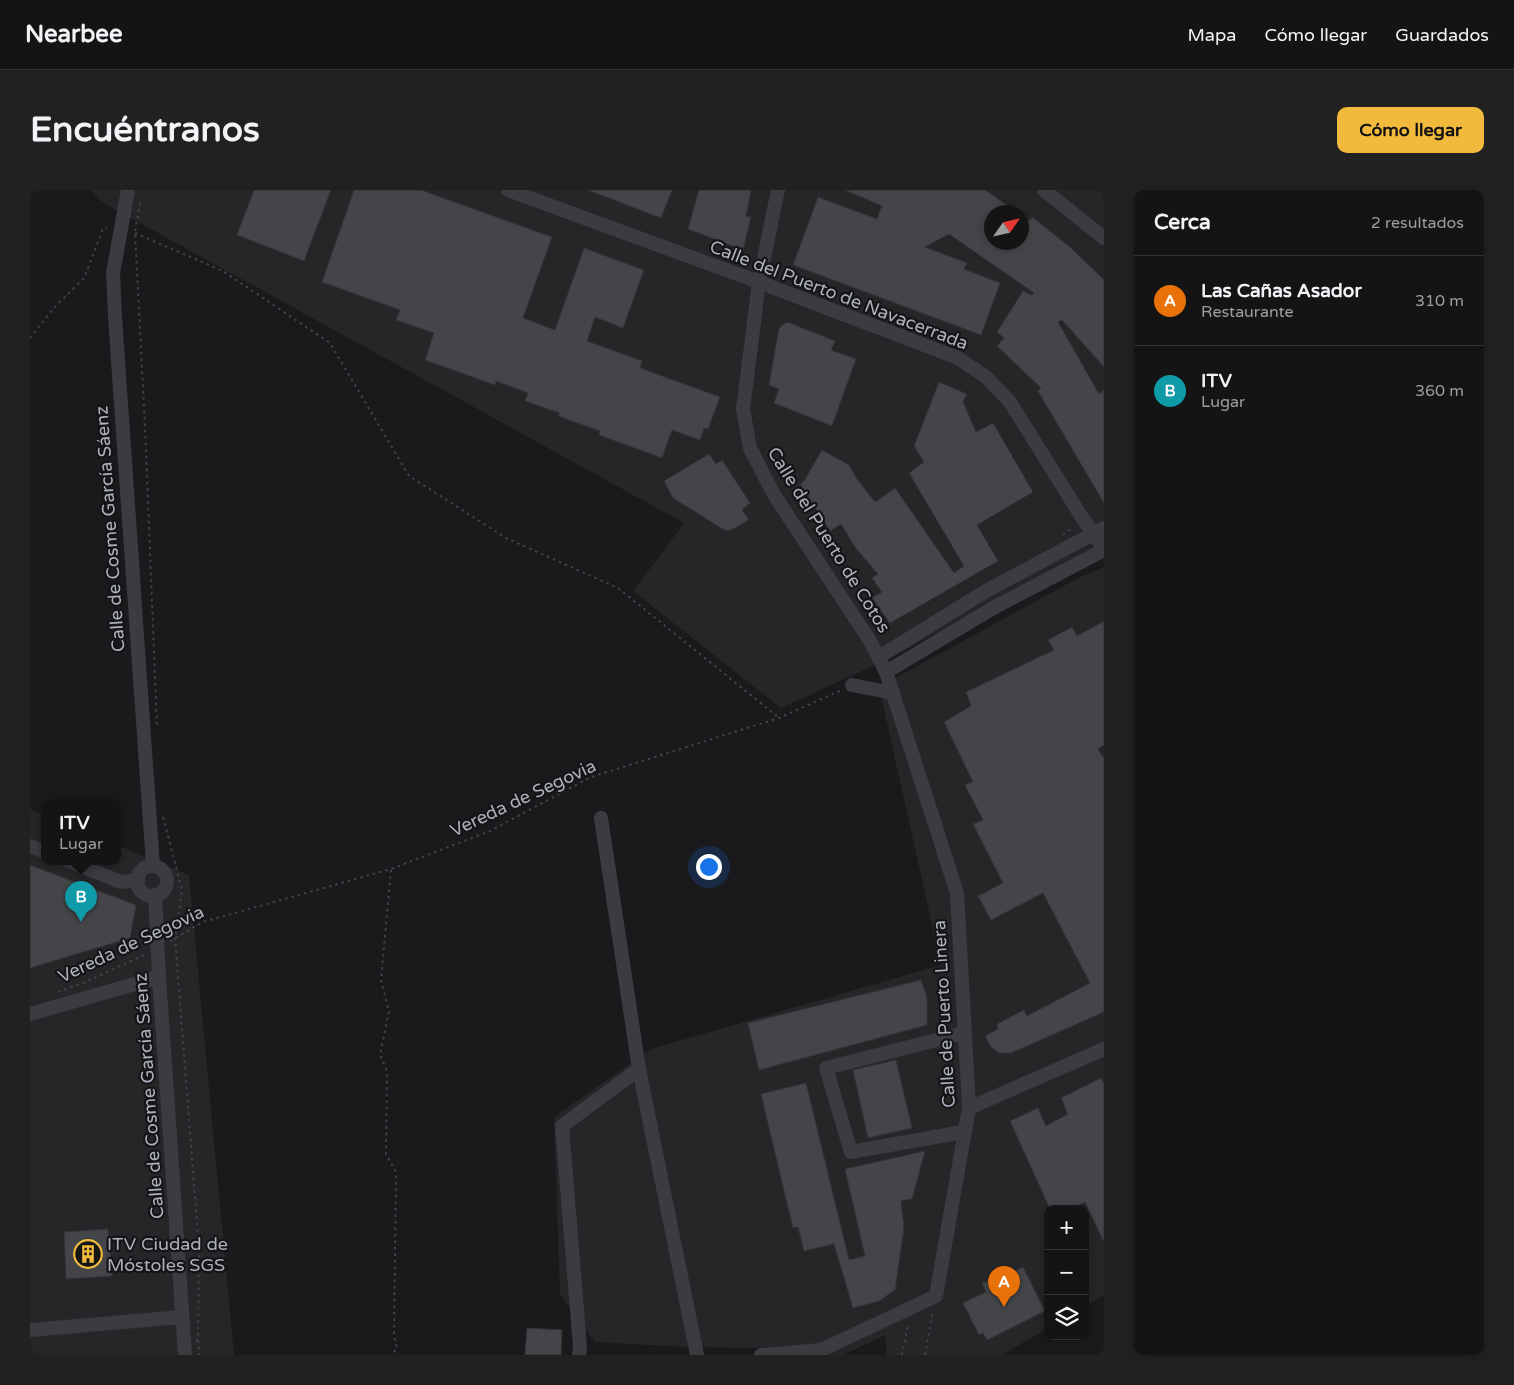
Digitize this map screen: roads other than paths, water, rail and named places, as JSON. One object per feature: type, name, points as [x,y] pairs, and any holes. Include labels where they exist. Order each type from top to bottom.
[{"type":"street","name":"Calle de Cosme García Sáenz","points":[[128,190],[113,273],[114,317],[153,866]]},
{"type":"street","name":"Calle del Puerto de Navacerrada","points":[[508,190],[759,282],[958,358],[986,377],[1010,402],[1098,531],[1104,550]]},
{"type":"street","name":"Calle del Puerto de Cotos","points":[[778,190],[759,282],[743,409],[750,448],[774,493],[879,657],[886,672]]},
{"type":"street","points":[[1044,190],[1104,238]]},
{"type":"street","points":[[879,657],[986,592],[1098,531]]},
{"type":"street","points":[[886,672],[995,607],[1104,550]]},
{"type":"street","name":"Calle de Puerto Linera","points":[[761,1355],[821,1350],[936,1296],[969,1108],[957,893],[886,672]]},
{"type":"street","points":[[852,685],[893,693]]},
{"type":"street","points":[[601,818],[639,1069],[697,1355]]},
{"type":"street","points":[[78,865],[121,882],[138,880]]},
{"type":"street","points":[[153,866],[164,871],[167,878],[165,887],[160,893],[151,895],[140,889],[138,880],[142,870],[153,866]]},
{"type":"street","name":"Calle de Cosme García Sáenz","points":[[155,895],[184,1350]]},
{"type":"street","points":[[30,1014],[159,977]]},
{"type":"street","points":[[964,1033],[826,1068],[851,1152],[964,1132]]},
{"type":"street","points":[[969,1108],[1104,1049]]},
{"type":"street","points":[[579,1355],[580,1346],[562,1126],[639,1069]]},
{"type":"street","points":[[30,1330],[182,1317]]},
{"type":"place","name":"ITV","points":[[81,922]]},
{"type":"place","name":"ITV Ciudad de Móstoles SGS","points":[[88,1254]]},
{"type":"place","name":"Las Cañas Asador","points":[[1004,1307]]}]
